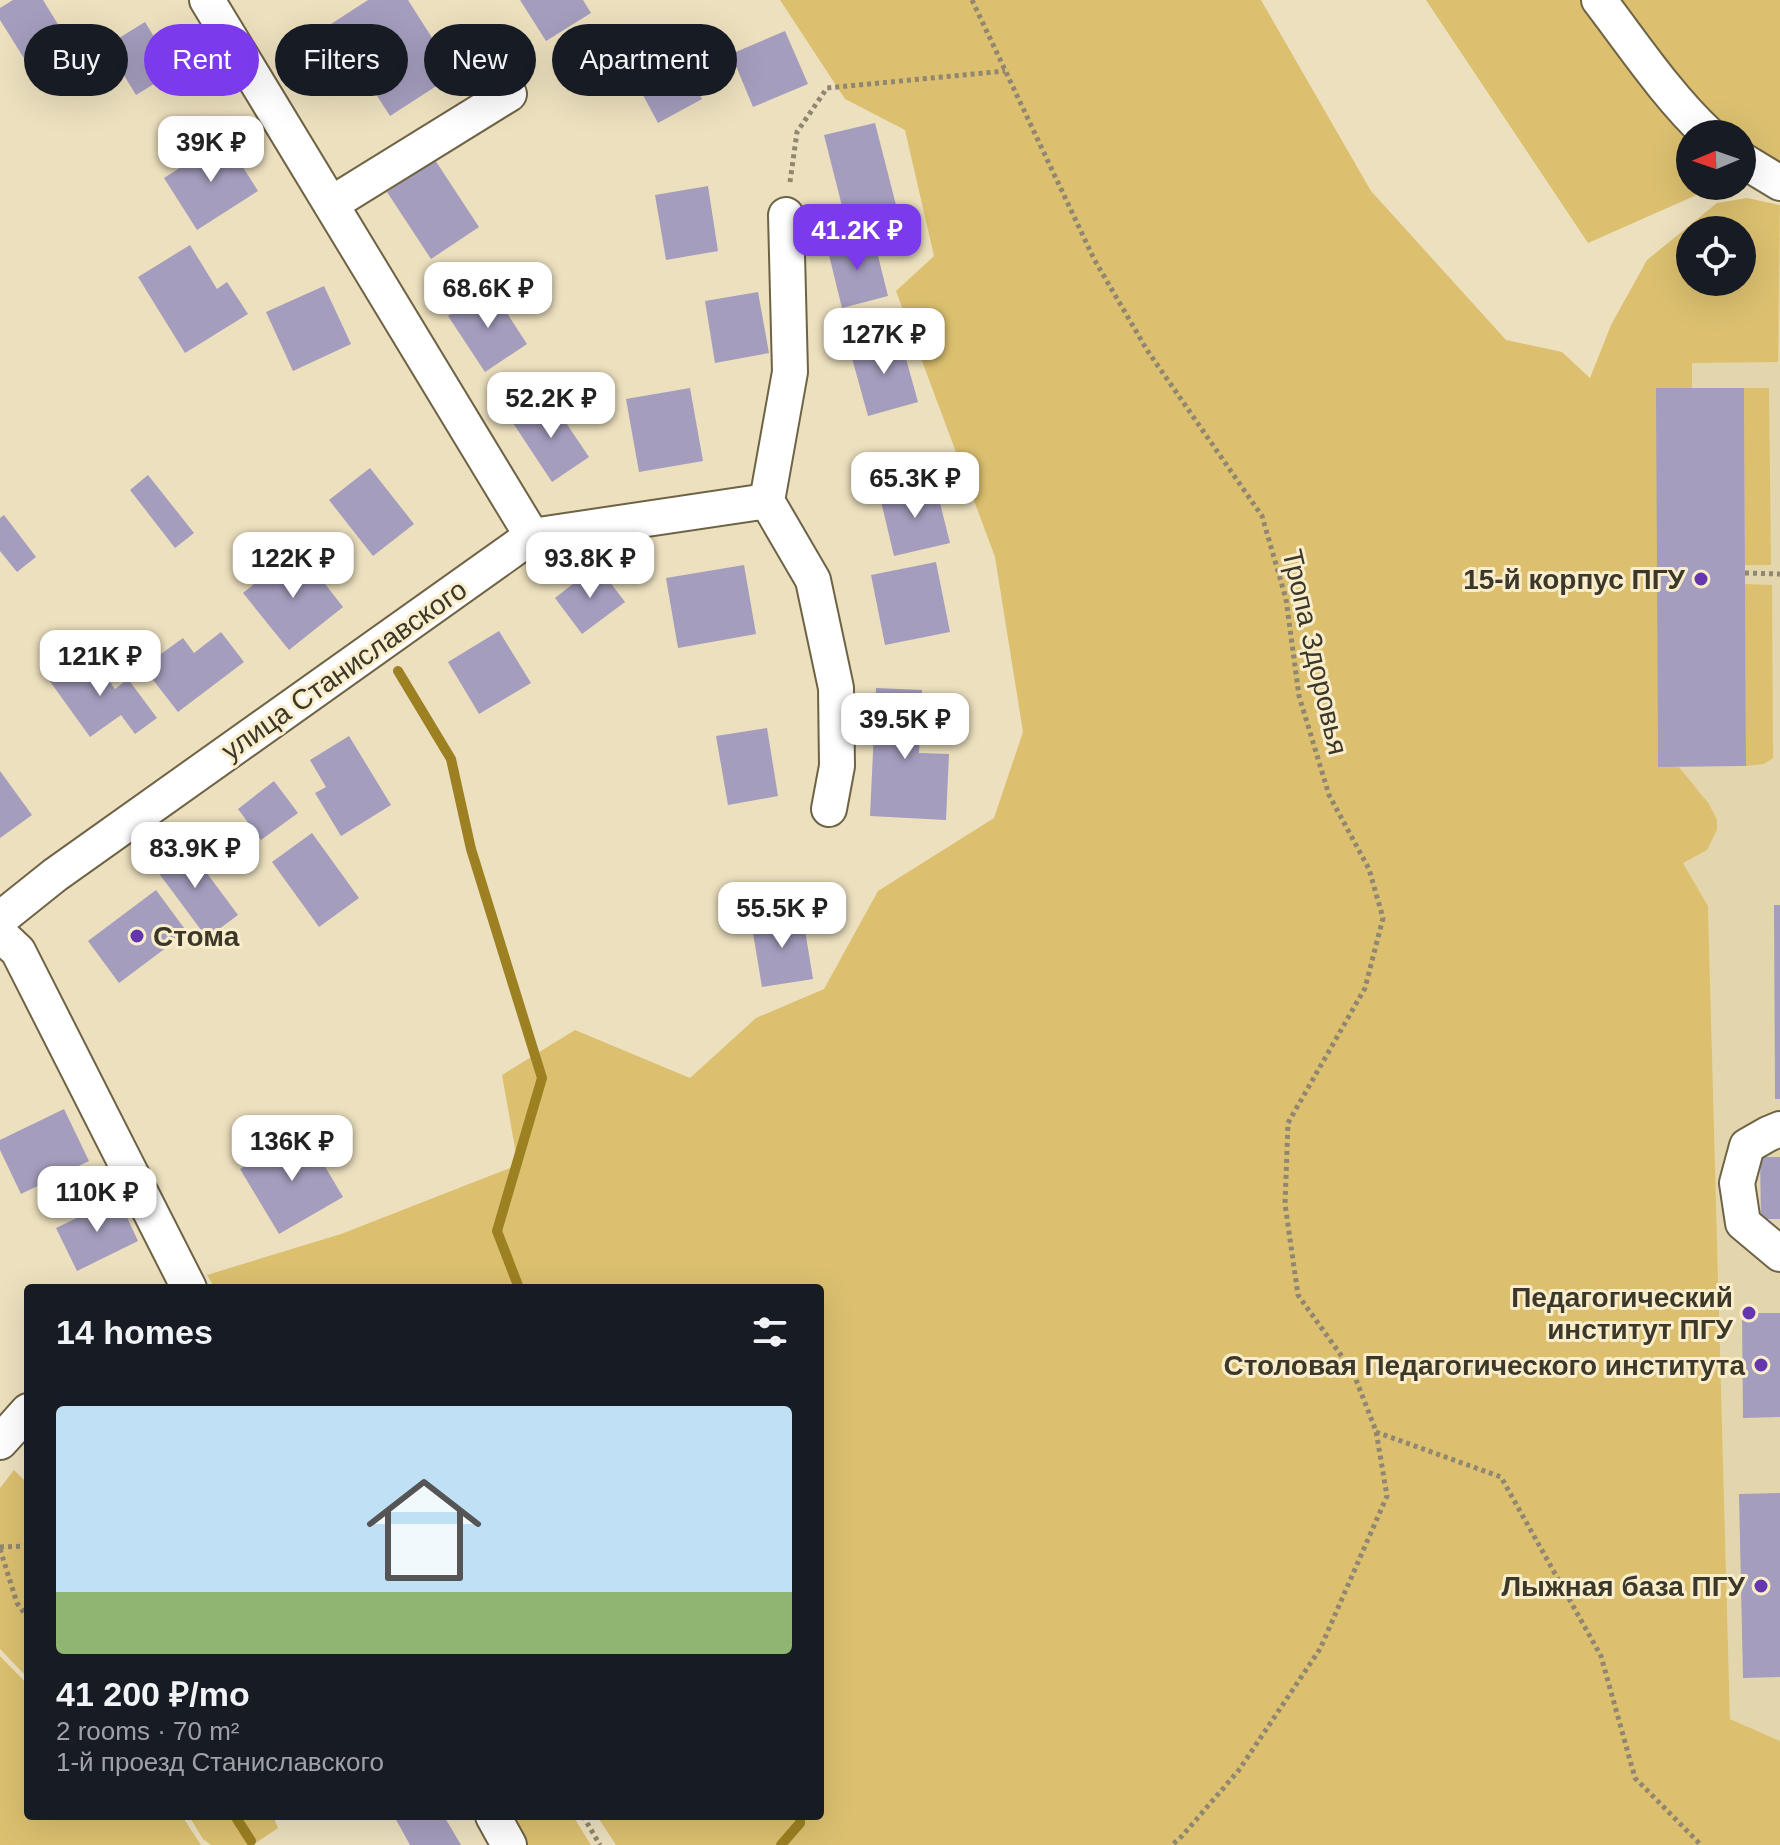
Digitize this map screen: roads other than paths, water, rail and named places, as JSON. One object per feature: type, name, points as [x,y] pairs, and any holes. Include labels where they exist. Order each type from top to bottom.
[{"type":"street","points":[[207,0],[532,536],[767,501]]},
{"type":"street","points":[[1599,0],[1695,120]]},
{"type":"street","points":[[331,204],[506,96]]},
{"type":"street","points":[[1756,168],[1780,183]]},
{"type":"street","points":[[786,215],[790,372],[767,501],[813,580],[836,688],[837,766],[829,809]]},
{"type":"street","name":"улица Станиславского","points":[[0,919],[55,875],[532,536]]},
{"type":"street","points":[[0,934],[18,951],[187,1284]]},
{"type":"street","points":[[1780,1129],[1747,1146],[1737,1183],[1743,1223],[1780,1254]]},
{"type":"street","points":[[0,1442],[24,1415]]},
{"type":"street","points":[[495,1820],[509,1845]]},
{"type":"waterway","points":[[398,671],[451,759],[471,849],[542,1078],[497,1231],[517,1284]]},
{"type":"waterway","points":[[238,1820],[251,1841]]},
{"type":"waterway","points":[[781,1845],[800,1820]]},
{"type":"place","name":"15-й корпус ПГУ","points":[[1701,579]]},
{"type":"place","name":"Стома","points":[[137,936]]},
{"type":"place","name":"Педагогический институт ПГУ","points":[[1749,1313]]},
{"type":"place","name":"Столовая Педагогического института","points":[[1761,1365]]},
{"type":"place","name":"Лыжная база ПГУ","points":[[1761,1586]]}]
